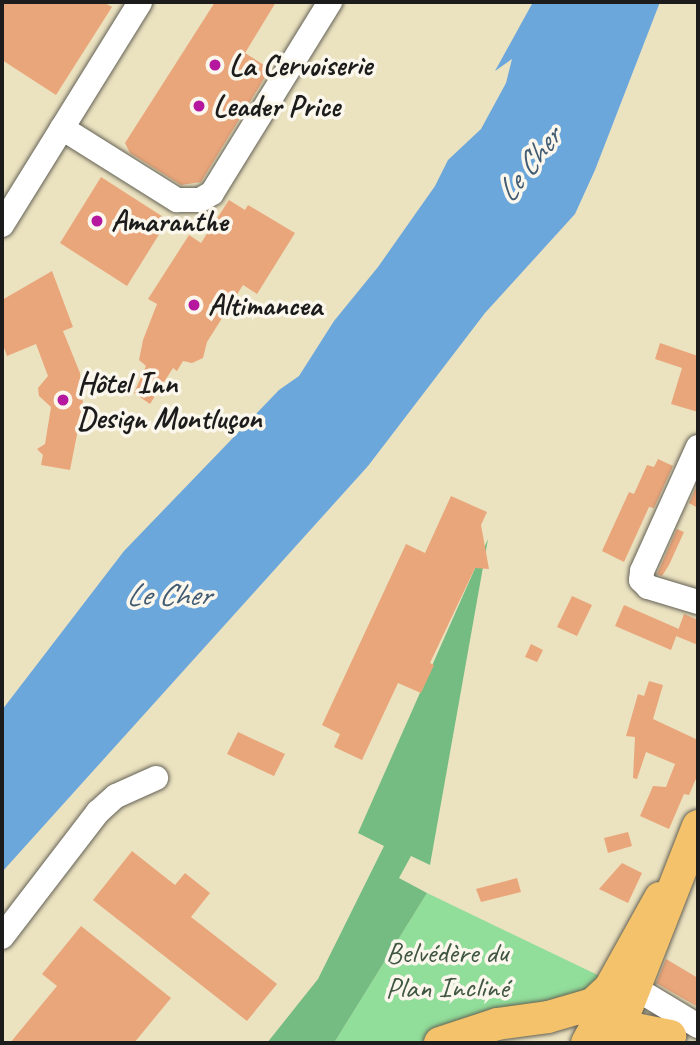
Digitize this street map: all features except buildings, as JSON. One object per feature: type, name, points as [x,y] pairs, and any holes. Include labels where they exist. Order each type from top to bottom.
[{"type":"main road","points":[[601,1038],[633,987],[698,826]]},
{"type":"main road","points":[[440,1043],[497,1024],[548,1017],[593,1004],[610,988],[680,866]]},
{"type":"main road","points":[[660,898],[633,987],[652,1022],[684,1035]]},
{"type":"main road","points":[[601,1038],[660,898]]},
{"type":"main road","points":[[548,1017],[601,1038],[684,1035]]},
{"type":"street","points":[[2,225],[140,2]]},
{"type":"street","points":[[62,128],[177,200],[200,200],[212,193],[330,2]]},
{"type":"street","points":[[698,447],[642,571],[641,580],[648,587],[698,602]]},
{"type":"street","points":[[2,937],[97,812],[116,796],[156,778]]},
{"type":"green space","points":[[488,539],[430,865],[411,856],[399,878],[427,893],[334,1043],[267,1043],[318,979],[384,846],[358,833]]},
{"type":"green space","name":"Belvédère du Plan Incliné","points":[[427,893],[606,979],[559,1006],[457,1027],[417,1043],[334,1043]]},
{"type":"water","name":"Le Cher","points":[[533,2],[660,2],[595,170],[575,214],[485,313],[368,466],[2,872],[2,710],[124,551],[279,390],[299,376],[334,321],[378,267],[435,186],[448,160],[481,129],[506,83],[512,59],[495,71]]},
{"type":"place","name":"La Cervoiserie","points":[[215,65]]},
{"type":"place","name":"Leader Price","points":[[199,106]]},
{"type":"place","name":"Amaranthe","points":[[97,221]]},
{"type":"place","name":"Altimancea","points":[[194,305]]},
{"type":"place","name":"Hôtel Inn Design Montluçon","points":[[63,400]]}]
